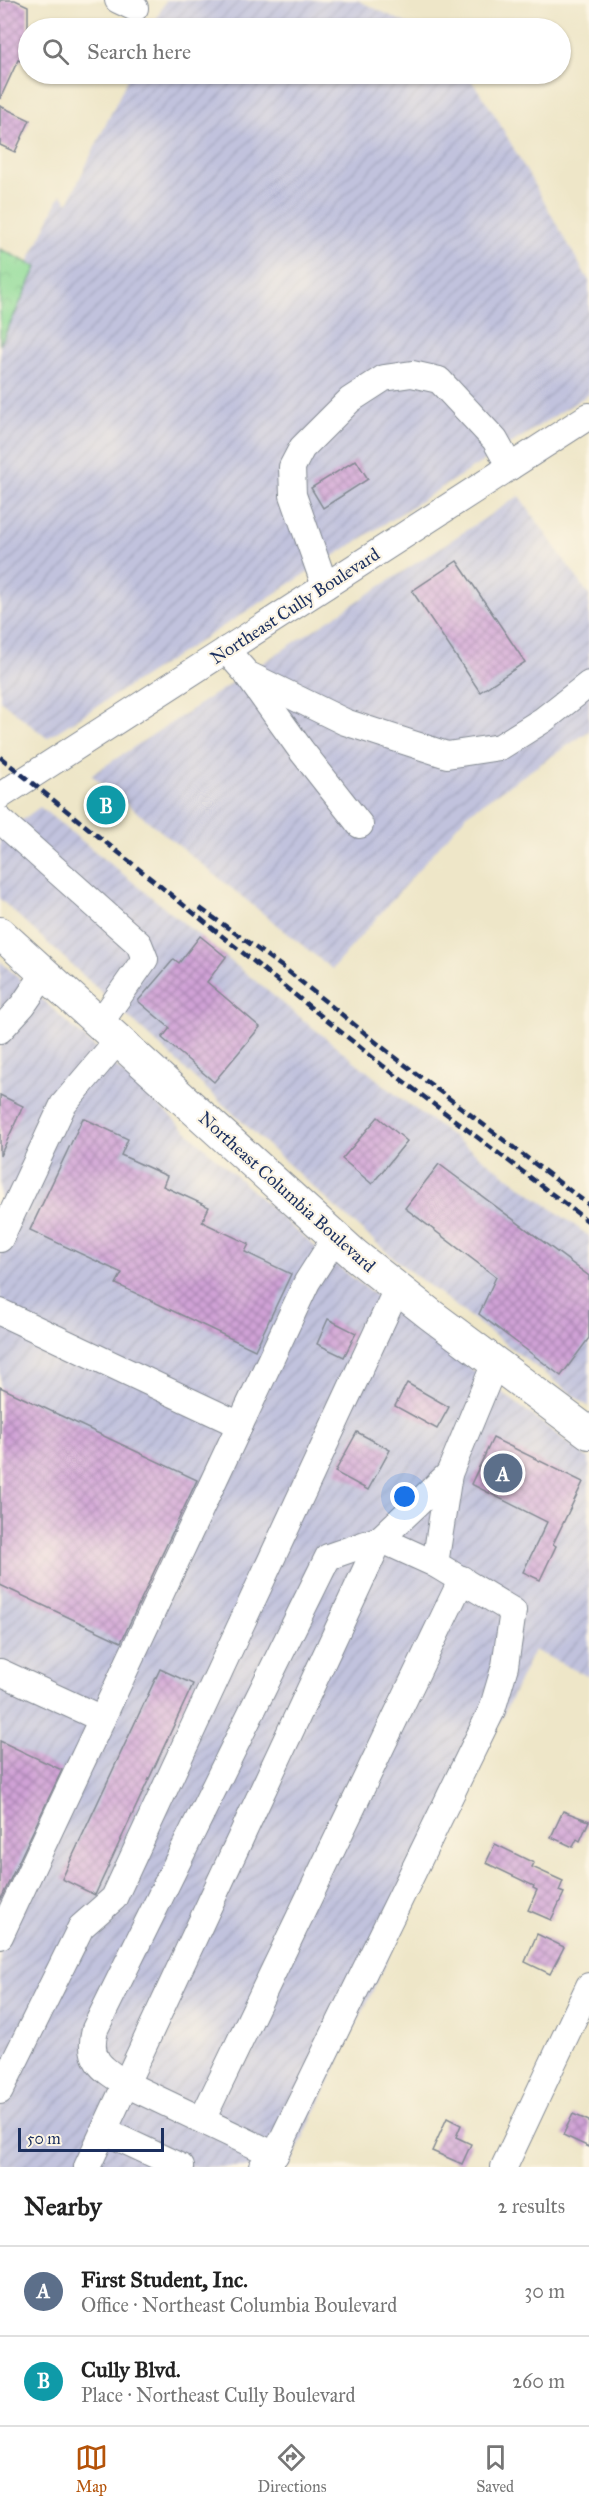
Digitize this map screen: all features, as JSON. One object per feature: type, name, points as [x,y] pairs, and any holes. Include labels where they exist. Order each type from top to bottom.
[{"type":"main road","name":"Northeast Columbia Boulevard","points":[[0,933],[335,1238],[397,1289],[495,1363],[585,1422]]},
{"type":"street","points":[[325,586],[293,495],[292,467],[302,448],[350,400],[384,378],[412,374],[439,380],[495,440],[510,467]]},
{"type":"street","name":"Northeast Cully Boulevard","points":[[0,796],[589,416]]},
{"type":"street","points":[[226,650],[247,674],[301,750],[360,825]]},
{"type":"street","points":[[247,674],[345,722],[447,754],[500,747],[543,720],[589,684]]},
{"type":"street","points":[[0,820],[139,945],[145,959],[109,1031],[63,1105],[0,1239]]},
{"type":"street","points":[[0,1030],[45,973]]},
{"type":"street","points":[[0,1936],[307,1282],[335,1238]]},
{"type":"street","points":[[0,2091],[81,1927],[114,1898],[397,1289]]},
{"type":"street","points":[[0,1312],[240,1425]]},
{"type":"street","points":[[435,1564],[449,1474],[495,1363]]},
{"type":"street","points":[[87,2167],[380,1539],[449,1474]]},
{"type":"street","points":[[380,1539],[435,1564],[513,1611],[505,1666],[492,1710],[268,2161],[202,2120],[126,2084],[105,2071],[96,2060],[91,2045],[95,2029],[328,1557],[380,1539]]},
{"type":"street","points":[[202,2120],[462,1579]]},
{"type":"street","points":[[0,1672],[102,1719]]},
{"type":"street","points":[[504,2167],[589,1986]]},
{"type":"street","points":[[104,2132],[181,2167]]},
{"type":"shaded area","points":[[166,0],[357,0],[395,18],[157,18]]},
{"type":"shaded area","points":[[125,84],[474,84],[493,112],[589,281],[589,394],[47,738],[0,700],[0,345],[37,267],[28,263],[61,194],[68,203]]},
{"type":"shaded area","points":[[519,496],[589,595],[589,731],[468,813],[332,969],[91,775]]},
{"type":"shaded area","points":[[40,807],[400,1098],[589,1236],[589,1407],[403,1266],[335,1207],[0,899],[0,836]]},
{"type":"shaded area","points":[[0,961],[293,1228],[348,1274],[589,1459],[589,1677],[534,1650],[289,2167],[0,2167]]},
{"type":"green space","points":[[0,249],[37,267],[0,345]]},
{"type":"building","points":[[0,0],[15,0],[28,6],[28,18],[18,18],[18,60],[0,99]]},
{"type":"building","points":[[0,106],[30,120],[15,152],[0,145]]},
{"type":"building","points":[[356,460],[368,479],[323,508],[311,488]]},
{"type":"building","points":[[457,561],[525,662],[480,692],[412,591]]},
{"type":"building","points":[[200,936],[226,957],[207,982],[260,1027],[214,1082],[162,1038],[170,1028],[138,1001],[174,959],[179,963]]},
{"type":"building","points":[[0,1095],[23,1106],[0,1156]]},
{"type":"building","points":[[378,1117],[407,1141],[372,1184],[342,1159]]},
{"type":"building","points":[[83,1118],[128,1139],[121,1155],[167,1176],[163,1186],[209,1207],[202,1222],[249,1244],[245,1252],[291,1274],[255,1350],[116,1284],[122,1273],[30,1230]]},
{"type":"building","points":[[439,1164],[589,1276],[589,1338],[561,1376],[479,1314],[496,1277],[405,1208]]},
{"type":"building","points":[[328,1319],[356,1333],[344,1357],[317,1344]]},
{"type":"building","points":[[407,1383],[449,1407],[437,1429],[395,1406]]},
{"type":"building","points":[[0,1387],[197,1480],[121,1642],[0,1585]]},
{"type":"building","points":[[357,1432],[390,1450],[368,1490],[335,1472]]},
{"type":"building","points":[[493,1438],[583,1482],[553,1544],[556,1546],[540,1580],[523,1572],[547,1522],[471,1484]]},
{"type":"building","points":[[160,1669],[193,1684],[95,1895],[62,1879]]},
{"type":"building","points":[[0,1741],[62,1770],[0,1901]]},
{"type":"building","points":[[563,1811],[589,1821],[580,1841],[577,1839],[573,1847],[551,1837]]},
{"type":"building","points":[[495,1844],[534,1863],[532,1867],[563,1881],[559,1891],[564,1893],[551,1920],[528,1910],[537,1890],[533,1888],[534,1886],[486,1863]]},
{"type":"building","points":[[537,1934],[564,1947],[550,1974],[525,1962]]},
{"type":"building","points":[[573,2114],[589,2121],[589,2147],[563,2135]]},
{"type":"building","points":[[447,2118],[461,2125],[456,2137],[471,2144],[462,2164],[432,2151]]},
{"type":"railway","points":[[0,757],[382,1065],[589,1222]]},
{"type":"railway","points":[[200,908],[284,968],[392,1055],[589,1205]]},
{"type":"place","name":"Cully Blvd.","points":[[106,805]]},
{"type":"place","name":"First Student, Inc.","points":[[503,1473]]}]
